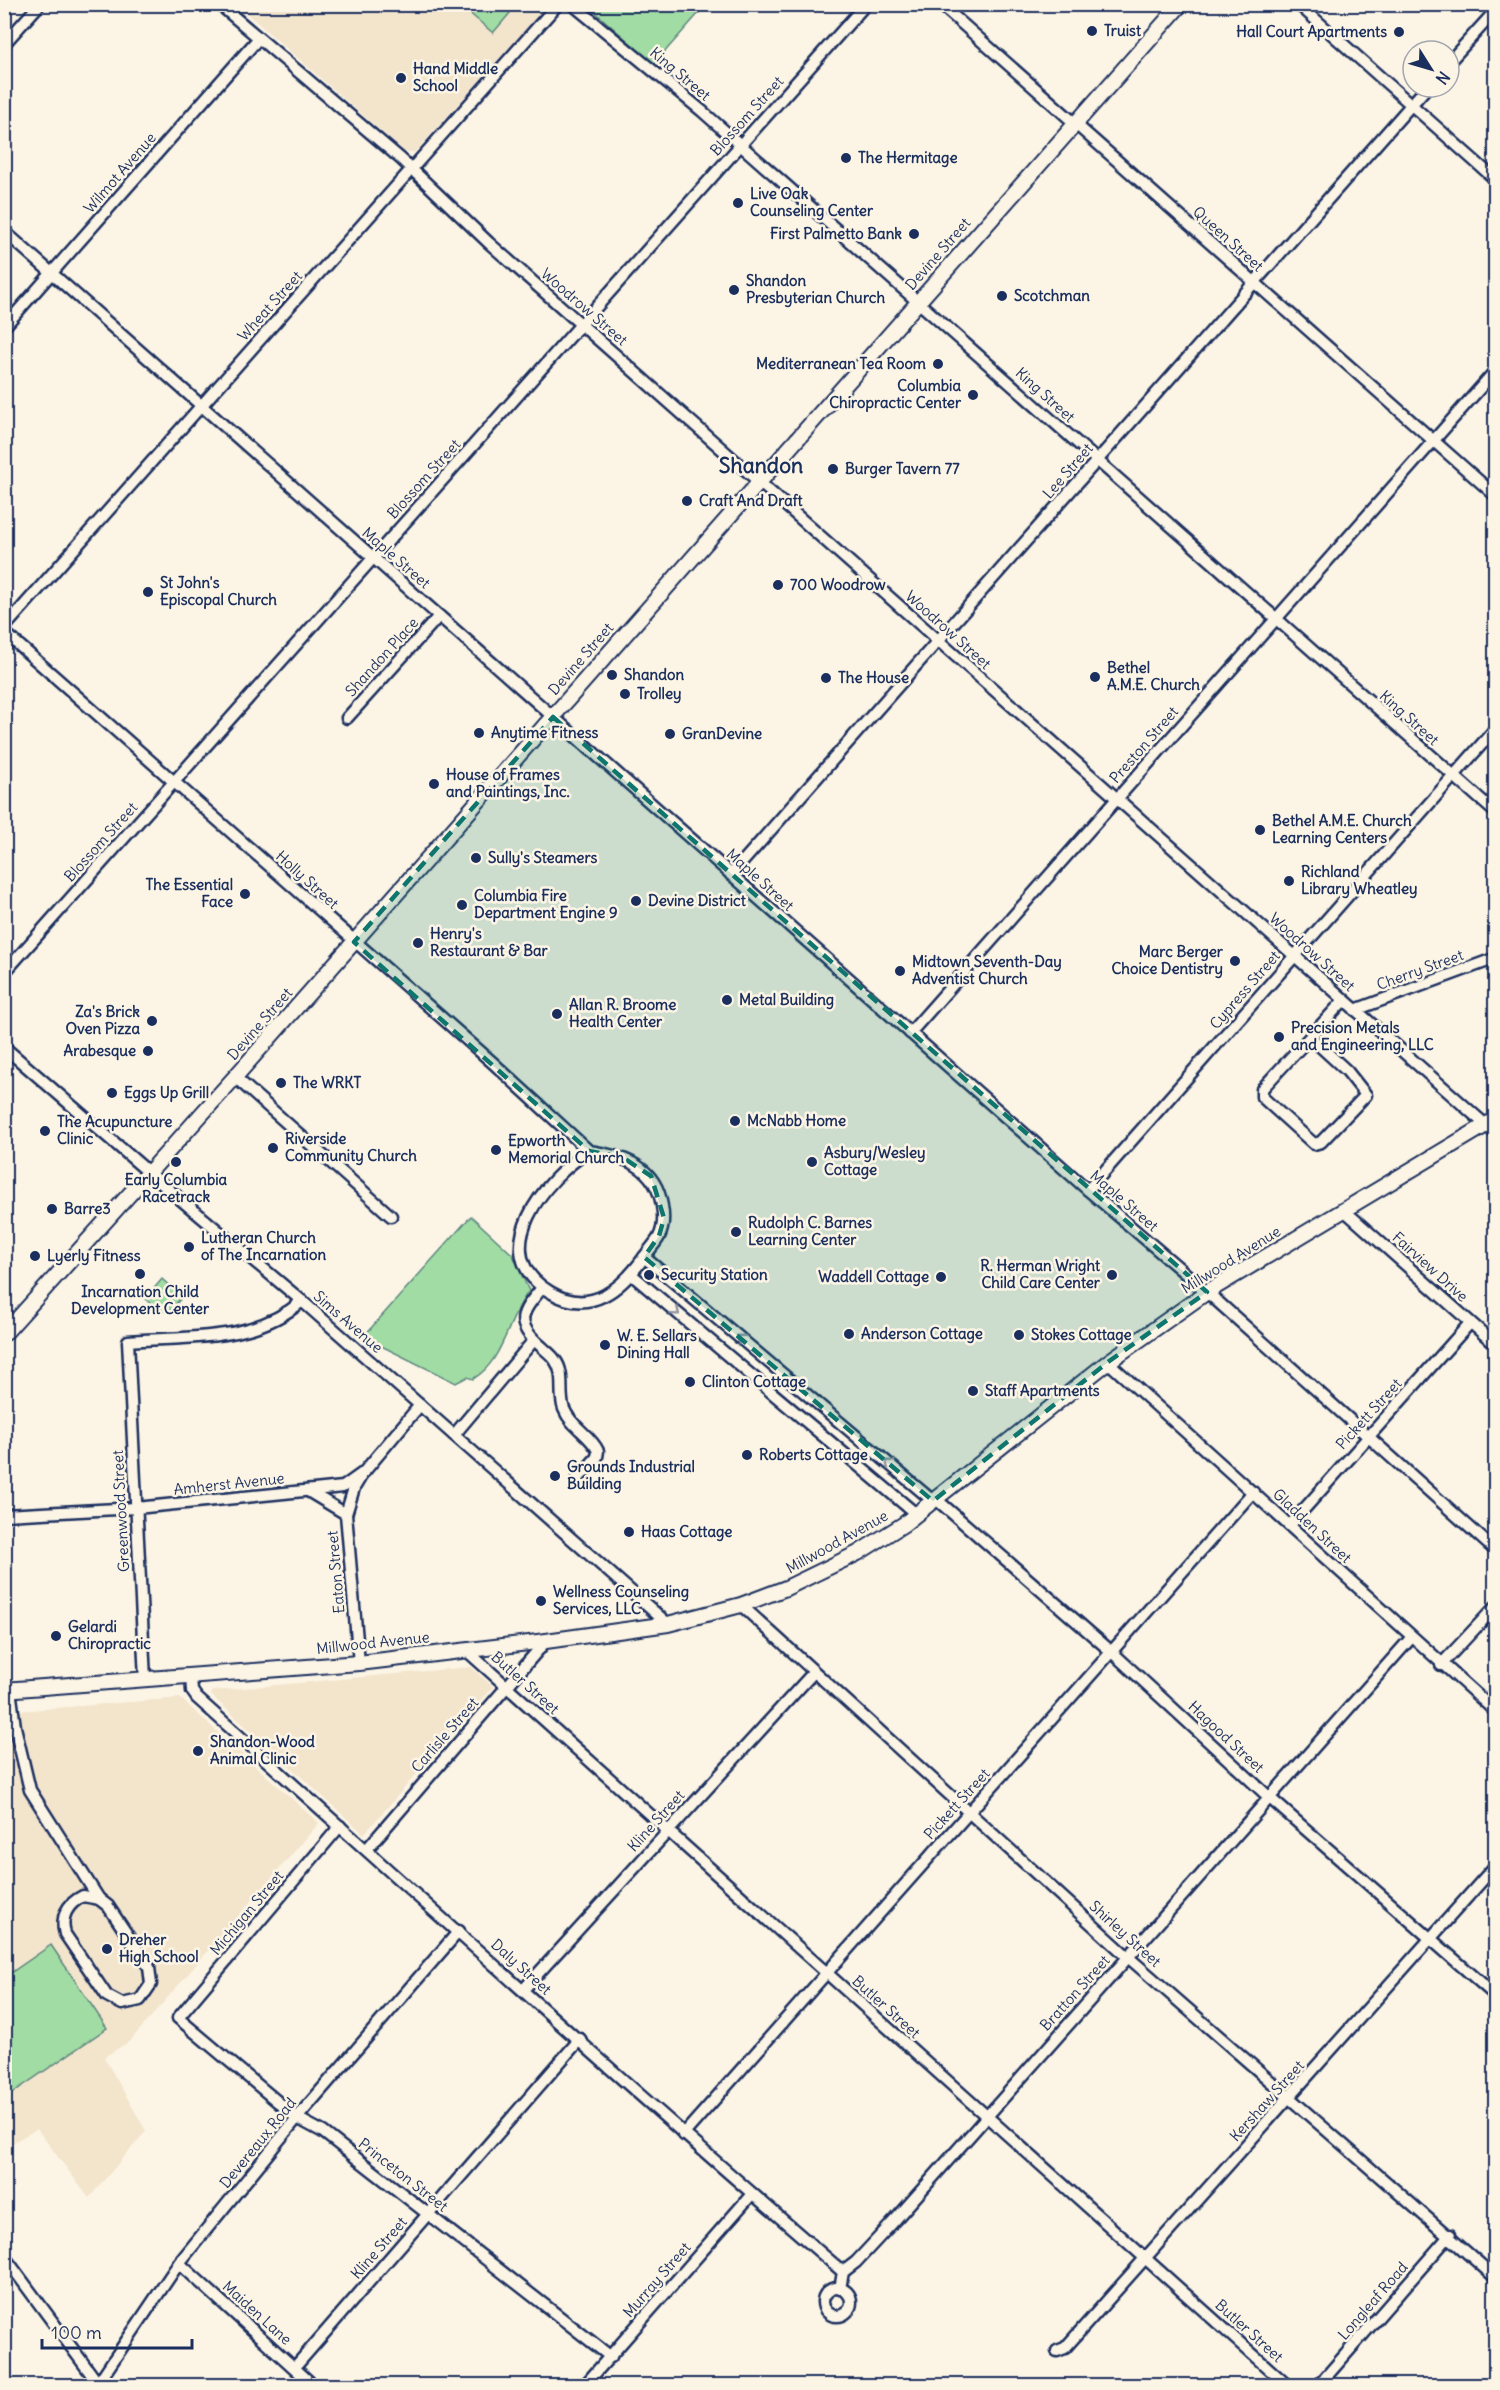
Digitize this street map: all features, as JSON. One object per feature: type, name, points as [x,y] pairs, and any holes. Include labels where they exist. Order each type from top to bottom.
[{"type":"main road","name":"Devine Street","points":[[4,1334],[235,1077],[1181,4]]},
{"type":"main road","name":"Millwood Avenue","points":[[7,1690],[358,1663],[668,1624],[741,1605],[812,1577],[884,1538],[1108,1362],[1207,1292],[1492,1126]]},
{"type":"street","points":[[4,45],[40,4]]},
{"type":"street","name":"Woodrow Street","points":[[219,4],[411,169],[581,325],[1355,1010],[1492,1126]]},
{"type":"street","name":"Wheat Street","points":[[4,628],[558,4]]},
{"type":"street","name":"King Street","points":[[572,4],[741,146],[1496,813]]},
{"type":"street","name":"Blossom Street","points":[[4,973],[866,4]]},
{"type":"street","name":"Queen Street","points":[[940,4],[1496,496]]},
{"type":"street","points":[[1298,4],[1496,180]]},
{"type":"street","points":[[1461,49],[1496,10]]},
{"type":"street","name":"Wilmot Avenue","points":[[4,327],[258,39]]},
{"type":"street","name":"Lee Street","points":[[731,875],[1416,99]]},
{"type":"street","name":"Maple Street","points":[[4,231],[1088,1190],[1207,1292],[1367,1438],[1496,1551]]},
{"type":"street","name":"Preston Street","points":[[910,1033],[1496,370]]},
{"type":"street","name":"Shandon Place","points":[[347,718],[439,616]]},
{"type":"street","name":"Holly Street","points":[[4,632],[492,1062],[589,1151]]},
{"type":"street","name":"Cypress Street","points":[[1088,1190],[1496,728]]},
{"type":"street","name":"Cherry Street","points":[[1355,1010],[1496,958]]},
{"type":"street","points":[[1310,1037],[1347,1071],[1366,1095],[1322,1142],[1314,1144],[1262,1097],[1262,1089],[1344,1000]]},
{"type":"street","name":"Sims Avenue","points":[[4,1047],[302,1301],[668,1624]]},
{"type":"street","points":[[235,1077],[391,1216]]},
{"type":"street","points":[[589,1151],[622,1157],[641,1167],[651,1176],[660,1194],[664,1218],[659,1236],[644,1257],[616,1290],[588,1300],[574,1301],[558,1297],[542,1287],[529,1272],[521,1248],[526,1215],[570,1163],[589,1151]]},
{"type":"street","name":"Fairview Drive","points":[[1345,1211],[1496,1345]]},
{"type":"street","name":"Hagood Street","points":[[644,1257],[935,1500],[1113,1653],[1271,1798],[1496,1996]]},
{"type":"street","points":[[631,1274],[916,1514]]},
{"type":"street","points":[[542,1287],[524,1312],[523,1327],[555,1359],[561,1372],[563,1406],[573,1426],[598,1451],[597,1457],[576,1481]]},
{"type":"street","name":"Greenwood Street","points":[[145,1679],[128,1341],[219,1336],[282,1317],[302,1301]]},
{"type":"street","name":"Pickett Street","points":[[1290,1525],[1470,1323]]},
{"type":"street","points":[[454,1435],[534,1340]]},
{"type":"street","name":"Gladden Street","points":[[1108,1362],[1290,1525],[1411,1638],[1496,1712]]},
{"type":"street","name":"Amherst Avenue","points":[[4,1515],[136,1508],[343,1487],[364,1472],[420,1406]]},
{"type":"street","points":[[308,1491],[346,1514],[354,1488],[364,1472]]},
{"type":"street","name":"Pickett Street","points":[[683,2136],[1113,1653],[1253,1492]]},
{"type":"street","name":"Eaton Street","points":[[346,1514],[358,1663]]},
{"type":"street","name":"Shirley Street","points":[[741,1605],[968,1814],[1128,1957],[1450,2235],[1496,2278]]},
{"type":"street","points":[[1441,1665],[1496,1606]]},
{"type":"street","name":"Bratton Street","points":[[843,2272],[856,2262],[896,2219],[1411,1638]]},
{"type":"street","name":"Carlisle Street","points":[[367,1849],[546,1641]]},
{"type":"street","name":"Butler Street","points":[[466,1650],[1288,2385]]},
{"type":"street","name":"Kline Street","points":[[523,1990],[813,1672]]},
{"type":"street","name":"Daly Street","points":[[191,1677],[192,1691],[197,1698],[580,2039],[683,2136],[843,2272]]},
{"type":"street","points":[[7,1690],[30,1790],[99,1899],[108,1906],[149,1967],[151,1984],[147,1993],[131,2004],[122,2004],[107,1996],[65,1934],[63,1917],[74,1900],[83,1896],[99,1899]]},
{"type":"street","name":"Michigan Street","points":[[178,2018],[340,1826]]},
{"type":"street","name":"Kershaw Street","points":[[1057,2351],[1065,2348],[1147,2259],[1496,1865]]},
{"type":"street","name":"Devereaux Road","points":[[98,2385],[179,2264],[297,2118],[459,1931]]},
{"type":"street","name":"Princeton Street","points":[[178,2018],[297,2118],[323,2132],[611,2356]]},
{"type":"street","name":"Kline Street","points":[[294,2367],[580,2039]]},
{"type":"street","name":"Murray Street","points":[[584,2385],[752,2194]]},
{"type":"street","name":"Longleaf Road","points":[[1318,2385],[1450,2235]]},
{"type":"street","points":[[4,2256],[98,2385]]},
{"type":"street","name":"Maiden Lane","points":[[179,2264],[314,2385]]},
{"type":"street","points":[[840,2289],[843,2272]]},
{"type":"highlighted area","points":[[553,717],[1207,1292],[1108,1362],[933,1501],[644,1257],[659,1236],[664,1218],[651,1176],[622,1157],[589,1151],[354,942]]},
{"type":"shaded area","name":"Hand Middle School","points":[[237,5],[548,5],[415,152],[405,152]]},
{"type":"shaded area","points":[[471,1667],[493,1687],[364,1834],[211,1695],[213,1691]]},
{"type":"shaded area","name":"Dreher High School","points":[[180,1698],[319,1823],[130,2041],[104,2057],[146,2131],[89,2198],[37,2129],[5,2147],[5,1712]]},
{"type":"green space","points":[[460,5],[501,5],[510,13],[493,33]]},
{"type":"green space","points":[[587,5],[706,5],[654,64]]},
{"type":"green space","points":[[471,1216],[513,1255],[529,1291],[492,1362],[473,1379],[467,1377],[456,1383],[363,1337]]},
{"type":"green space","points":[[162,1279],[182,1297],[170,1311],[159,1311],[145,1299]]},
{"type":"green space","points":[[51,1945],[107,2028],[5,2098],[5,1977]]},
{"type":"place","name":"Truist","points":[[1092,31]]},
{"type":"place","name":"Hall Court Apartments","points":[[1399,32]]},
{"type":"place","name":"Hand Middle School","points":[[401,78]]},
{"type":"place","name":"The Hermitage","points":[[846,158]]},
{"type":"place","name":"Live Oak Counseling Center","points":[[738,203]]},
{"type":"place","name":"First Palmetto Bank","points":[[914,234]]},
{"type":"place","name":"Shandon Presbyterian Church","points":[[734,290]]},
{"type":"place","name":"Scotchman","points":[[1002,296]]},
{"type":"place","name":"Mediterranean Tea Room","points":[[938,364]]},
{"type":"place","name":"Columbia Chiropractic Center","points":[[973,395]]},
{"type":"place","name":"Burger Tavern 77","points":[[833,469]]},
{"type":"place","name":"Craft And Draft","points":[[687,501]]},
{"type":"place","name":"700 Woodrow","points":[[778,585]]},
{"type":"place","name":"St John's Episcopal Church","points":[[148,592]]},
{"type":"place","name":"Shandon","points":[[612,675]]},
{"type":"place","name":"Bethel A.M.E. Church","points":[[1095,677]]},
{"type":"place","name":"The House","points":[[826,678]]},
{"type":"place","name":"Trolley","points":[[625,694]]},
{"type":"place","name":"Anytime Fitness","points":[[479,733]]},
{"type":"place","name":"GranDevine","points":[[670,734]]},
{"type":"place","name":"House of Frames and Paintings, Inc.","points":[[434,784]]},
{"type":"place","name":"Bethel A.M.E. Church Learning Centers","points":[[1260,830]]},
{"type":"place","name":"Sully's Steamers","points":[[476,858]]},
{"type":"place","name":"Richland Library Wheatley","points":[[1289,881]]},
{"type":"place","name":"The Essential Face","points":[[245,894]]},
{"type":"place","name":"Devine District","points":[[636,901]]},
{"type":"place","name":"Columbia Fire Department Engine 9","points":[[462,905]]},
{"type":"place","name":"Henry's Restaurant & Bar","points":[[418,943]]},
{"type":"place","name":"Marc Berger Choice Dentistry","points":[[1235,961]]},
{"type":"place","name":"Midtown Seventh-Day Adventist Church","points":[[900,971]]},
{"type":"place","name":"Metal Building","points":[[727,1000]]},
{"type":"place","name":"Allan R. Broome Health Center","points":[[557,1014]]},
{"type":"place","name":"Za's Brick Oven Pizza","points":[[152,1021]]},
{"type":"place","name":"Precision Metals and Engineering, LLC","points":[[1279,1037]]},
{"type":"place","name":"Arabesque","points":[[148,1051]]},
{"type":"place","name":"The WRKT","points":[[281,1083]]},
{"type":"place","name":"Eggs Up Grill","points":[[112,1093]]},
{"type":"place","name":"McNabb Home","points":[[735,1121]]},
{"type":"place","name":"The Acupuncture Clinic","points":[[45,1131]]},
{"type":"place","name":"Riverside Community Church","points":[[273,1148]]},
{"type":"place","name":"Epworth Memorial Church","points":[[496,1150]]},
{"type":"place","name":"Early Columbia Racetrack","points":[[176,1162]]},
{"type":"place","name":"Asbury/Wesley Cottage","points":[[812,1162]]},
{"type":"place","name":"Barre3","points":[[52,1209]]},
{"type":"place","name":"Rudolph C. Barnes Learning Center","points":[[736,1232]]},
{"type":"place","name":"Lutheran Church of The Incarnation","points":[[189,1247]]},
{"type":"place","name":"Lyerly Fitness","points":[[35,1256]]},
{"type":"place","name":"Incarnation Child Development Center","points":[[140,1274]]},
{"type":"place","name":"Security Station","points":[[649,1275]]},
{"type":"place","name":"R. Herman Wright Child Care Center","points":[[1112,1275]]},
{"type":"place","name":"Waddell Cottage","points":[[941,1277]]},
{"type":"place","name":"Anderson Cottage","points":[[849,1334]]},
{"type":"place","name":"Stokes Cottage","points":[[1019,1335]]},
{"type":"place","name":"W. E. Sellars Dining Hall","points":[[605,1345]]},
{"type":"place","name":"Clinton Cottage","points":[[690,1382]]},
{"type":"place","name":"Staff Apartments","points":[[973,1391]]},
{"type":"place","name":"Roberts Cottage","points":[[747,1455]]},
{"type":"place","name":"Grounds Industrial Building","points":[[555,1476]]},
{"type":"place","name":"Haas Cottage","points":[[629,1532]]},
{"type":"place","name":"Wellness Counseling Services, LLC","points":[[541,1601]]},
{"type":"place","name":"Gelardi Chiropractic","points":[[56,1636]]},
{"type":"place","name":"Shandon-Wood Animal Clinic","points":[[198,1751]]},
{"type":"place","name":"Dreher High School","points":[[107,1949]]},
{"type":"district","name":"Shandon","points":[[761,466]]}]
